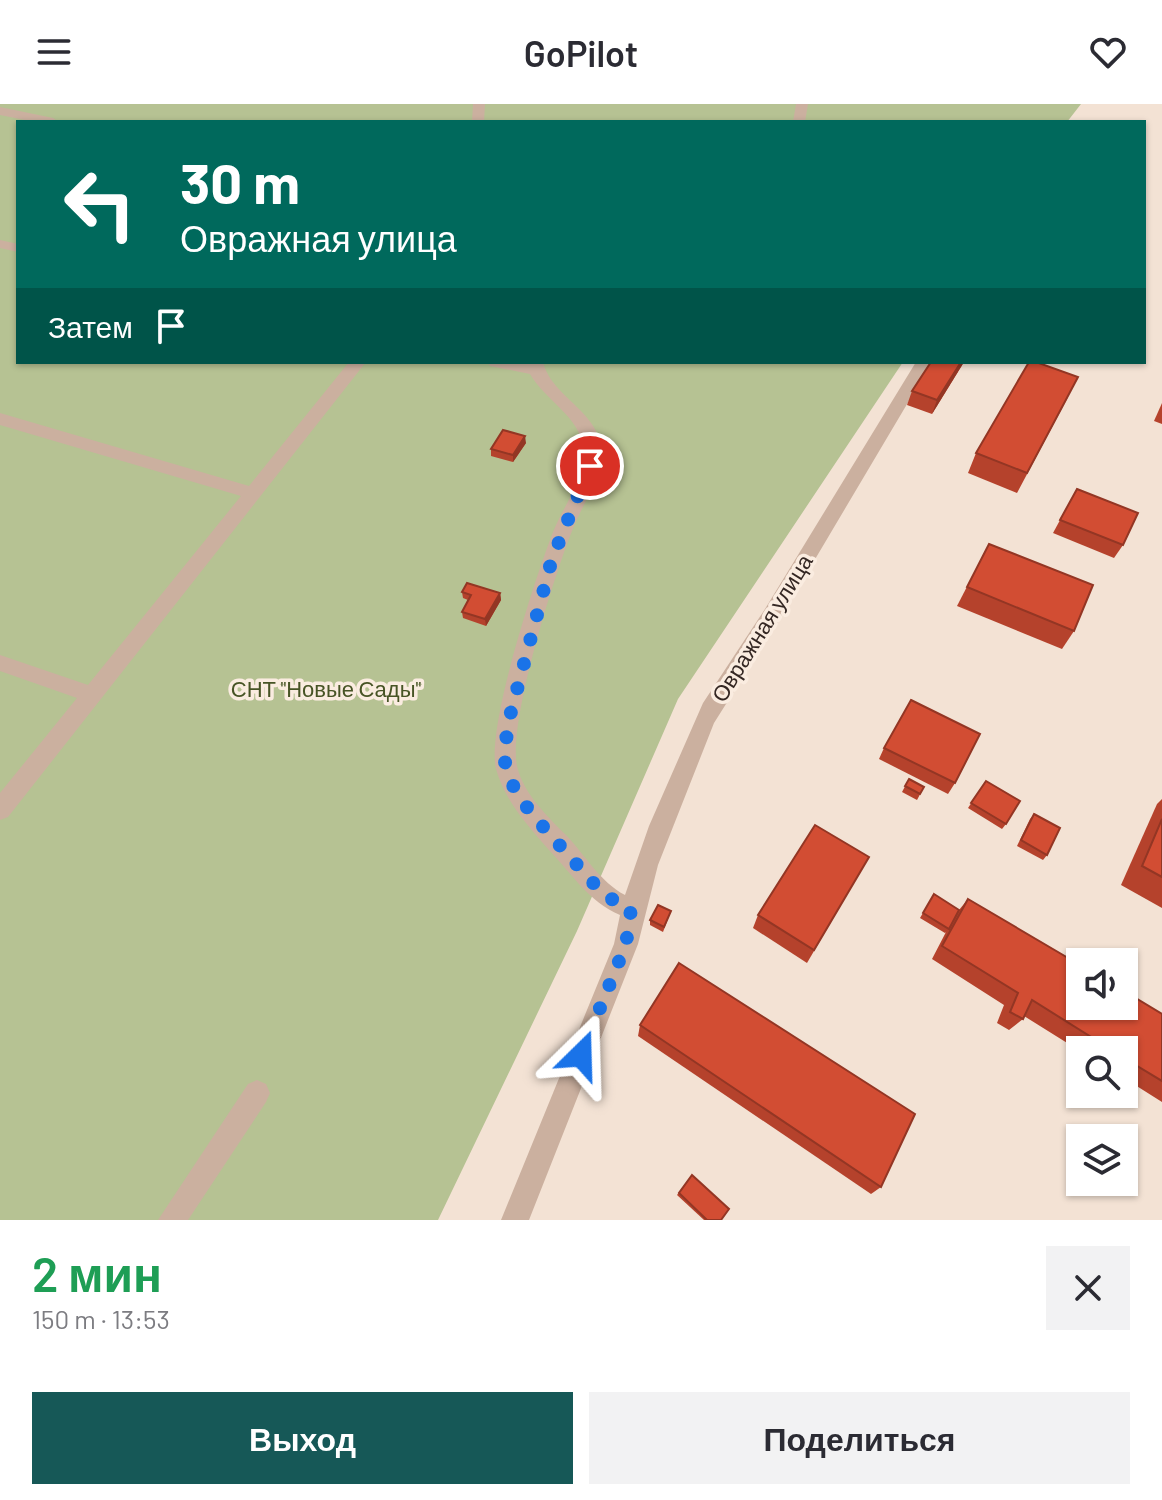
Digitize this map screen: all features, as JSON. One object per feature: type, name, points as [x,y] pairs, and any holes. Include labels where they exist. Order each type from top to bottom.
[{"type":"street","points":[[0,111],[43,120]]},
{"type":"street","points":[[0,810],[356,364]]},
{"type":"street","name":"Овражная улица","points":[[515,1220],[626,944],[631,909],[653,843],[716,700],[754,646],[851,485],[884,423],[923,364]]},
{"type":"street","points":[[535,366],[581,421],[591,436],[593,448],[585,484],[552,559],[507,727],[505,764],[512,784],[530,812],[604,895],[631,909]]},
{"type":"street","points":[[0,419],[252,493]]},
{"type":"street","points":[[0,663],[92,695]]},
{"type":"street","points":[[172,1220],[257,1093]]},
{"type":"green space","name":"СНТ \"Новые Сады\"","points":[[0,104],[1081,104],[1069,120],[16,120],[16,364],[902,364],[678,699],[577,931],[438,1220],[0,1220]]},
{"type":"building","points":[[930,364],[960,364],[937,400],[912,391]]},
{"type":"building","points":[[1028,364],[1042,364],[1078,377],[1027,473],[976,453]]},
{"type":"building","points":[[503,430],[525,436],[513,455],[491,449]]},
{"type":"building","points":[[1077,489],[1138,513],[1123,545],[1060,520]]},
{"type":"building","points":[[989,544],[1093,585],[1074,631],[967,587]]},
{"type":"building","points":[[467,583],[500,593],[485,619],[462,612],[471,595],[462,592]]},
{"type":"building","points":[[911,700],[980,734],[955,783],[884,748]]},
{"type":"building","points":[[909,779],[924,787],[920,794],[905,786]]},
{"type":"building","points":[[986,781],[1020,801],[1006,824],[971,803]]},
{"type":"building","points":[[1034,814],[1060,828],[1047,855],[1021,840]]},
{"type":"building","points":[[1162,819],[1162,877],[1142,866]]},
{"type":"building","points":[[815,825],[869,857],[814,950],[758,915]]},
{"type":"building","points":[[934,894],[959,910],[949,929],[923,913]]},
{"type":"building","points":[[968,899],[1066,957],[1066,1020],[1138,1020],[1138,999],[1162,1014],[1162,1081],[1138,1066],[1138,1036],[1090,1036],[1032,1000],[1023,1019],[1010,1012],[1018,993],[942,946]]},
{"type":"building","points":[[658,905],[671,911],[664,927],[650,920]]},
{"type":"building","points":[[679,963],[915,1114],[881,1187],[640,1025]]},
{"type":"building","points":[[692,1175],[729,1209],[721,1220],[707,1220],[679,1193]]},
{"type":"route","points":[[581,1055],[626,944],[631,909],[604,895],[530,812],[512,784],[505,764],[504,748],[552,559],[590,466]]}]
